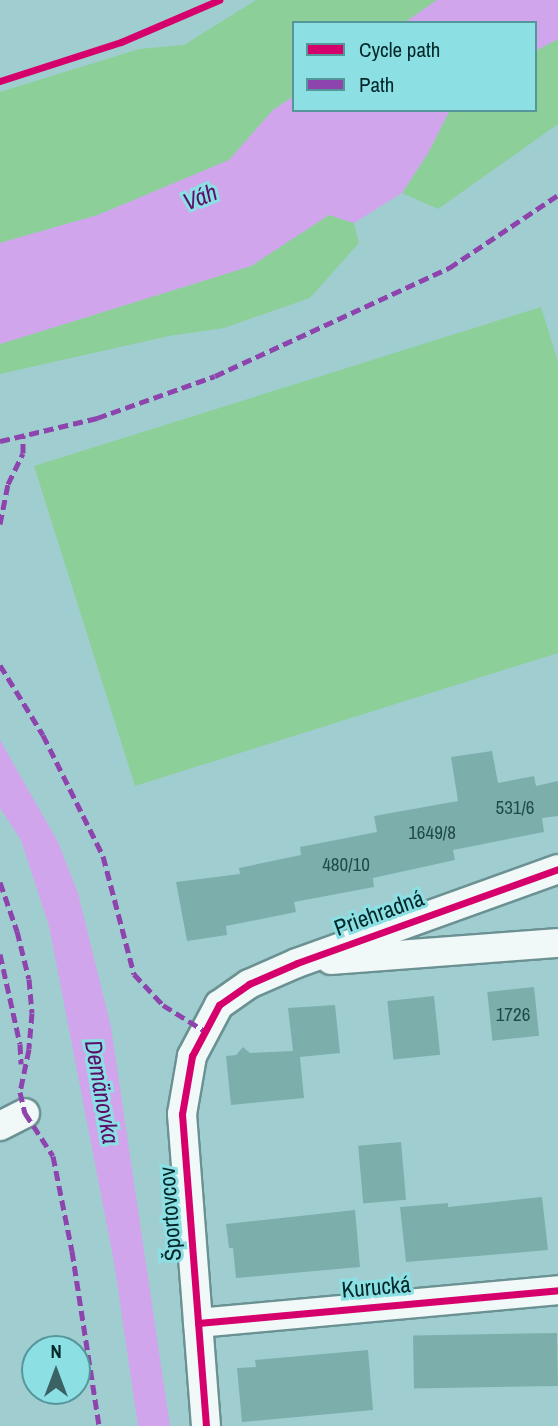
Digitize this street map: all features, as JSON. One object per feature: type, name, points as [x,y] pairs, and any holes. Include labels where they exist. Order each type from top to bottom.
[{"type":"street","name":"Priehradná","points":[[219,1005],[249,984],[297,963],[558,869]]},
{"type":"street","points":[[297,963],[558,943]]},
{"type":"street","name":"Športovcov","points":[[206,1426],[182,1114],[192,1056],[219,1005]]},
{"type":"street","name":"Kurucká","points":[[198,1323],[558,1290]]},
{"type":"green space","points":[[256,0],[437,0],[407,21],[292,21],[292,97],[272,111],[230,160],[98,215],[0,243],[0,92],[139,49],[184,45]]},
{"type":"green space","points":[[558,39],[558,124],[438,209],[402,193],[428,153],[449,112],[537,112],[537,50]]},
{"type":"green space","points":[[329,215],[354,223],[359,243],[310,298],[224,328],[169,336],[0,374],[0,344],[251,266]]},
{"type":"green space","points":[[541,307],[558,362],[558,653],[135,786],[34,466]]},
{"type":"water","points":[[437,0],[558,0],[558,39],[537,50],[537,21],[407,21]]},
{"type":"water","name":"Váh","points":[[292,97],[292,112],[449,112],[428,153],[402,193],[354,223],[329,215],[251,266],[0,344],[0,243],[98,215],[229,160],[273,110]]},
{"type":"water","name":"Demänovka","points":[[0,740],[58,842],[78,893],[111,1027],[170,1426],[138,1426],[114,1262],[49,926],[21,840],[0,808]]},
{"type":"building","points":[[492,751],[498,783],[534,776],[536,786],[558,781],[558,816],[542,818],[544,832],[453,850],[455,860],[373,878],[374,887],[294,902],[296,912],[226,926],[227,935],[187,941],[176,882],[240,874],[239,868],[301,855],[300,847],[377,832],[374,816],[458,801],[451,757]]},
{"type":"building","points":[[534,987],[539,1036],[492,1041],[487,992]]},
{"type":"building","points":[[434,996],[440,1055],[393,1060],[387,1001]]},
{"type":"building","points":[[335,1005],[340,1053],[300,1057],[304,1098],[231,1105],[226,1056],[236,1055],[243,1047],[250,1053],[293,1051],[288,1008]]},
{"type":"building","points":[[401,1142],[406,1200],[363,1204],[358,1146]]},
{"type":"building","points":[[542,1197],[548,1250],[406,1262],[400,1207],[448,1203],[448,1207]]},
{"type":"building","points":[[355,1210],[360,1267],[236,1278],[233,1248],[229,1248],[226,1224]]},
{"type":"building","points":[[557,1333],[558,1386],[414,1389],[413,1336]]},
{"type":"building","points":[[368,1350],[373,1410],[242,1422],[237,1368],[256,1367],[255,1360]]},
{"type":"marked path","points":[[0,441],[97,418],[215,376],[449,268],[558,195]]},
{"type":"marked path","points":[[0,524],[8,484],[23,453],[23,435]]},
{"type":"marked path","points":[[0,665],[43,735],[103,856],[134,974],[163,1005],[203,1030]]},
{"type":"marked path","points":[[0,882],[17,931],[29,979],[32,1013],[29,1049],[20,1092],[25,1113],[53,1156],[72,1251],[99,1426]]},
{"type":"marked path","points":[[0,954],[20,1044],[21,1064]]},
{"type":"cycle path","points":[[0,81],[121,42],[219,0]]},
{"type":"cycle path","points":[[206,1426],[182,1114],[192,1056],[219,1005],[249,984],[297,963],[558,869]]},
{"type":"cycle path","points":[[198,1323],[558,1290]]}]
